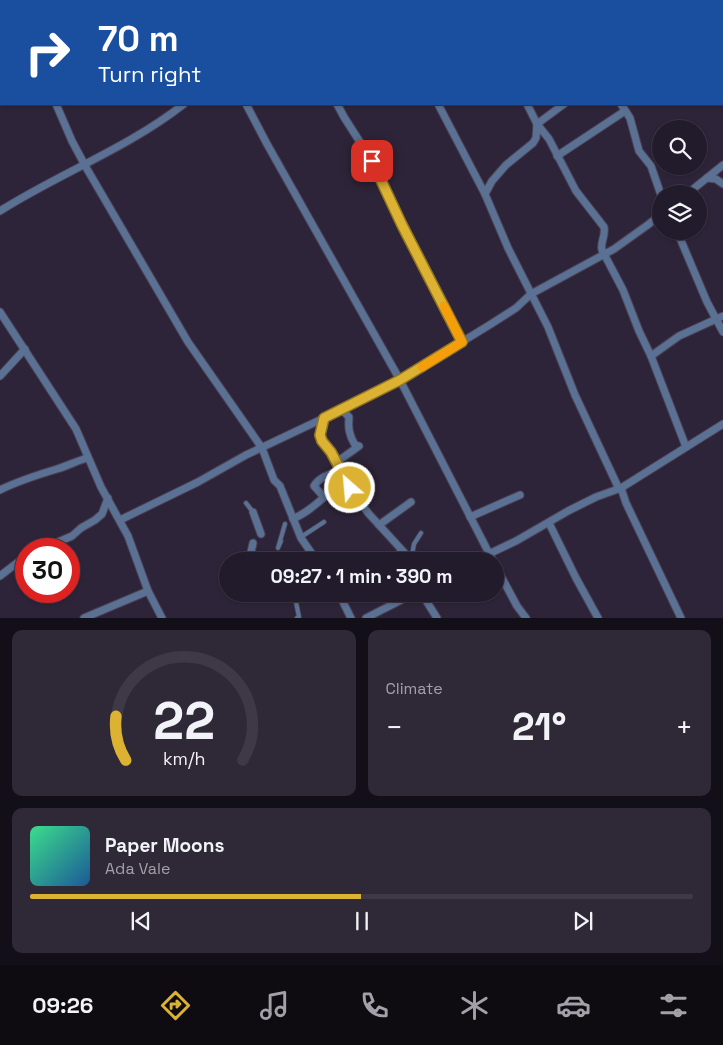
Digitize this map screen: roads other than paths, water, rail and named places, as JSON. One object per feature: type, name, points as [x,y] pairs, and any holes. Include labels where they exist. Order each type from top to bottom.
[{"type":"street","points":[[56,105],[72,141],[123,233],[188,342],[262,448],[274,480],[280,486],[293,520],[311,552]]},
{"type":"street","points":[[0,211],[34,190],[154,126],[183,105]]},
{"type":"street","points":[[247,105],[400,380],[488,552]]},
{"type":"street","points":[[338,105],[372,161],[402,225],[462,342]]},
{"type":"street","points":[[439,105],[485,194],[508,248],[548,327],[575,395],[681,618]]},
{"type":"street","points":[[528,105],[537,124],[549,139],[576,191],[604,227],[605,232],[601,246],[623,290],[639,332],[651,356],[686,447]]},
{"type":"street","points":[[485,194],[492,181],[506,165],[533,143],[536,138],[537,124],[563,105]]},
{"type":"street","points":[[622,105],[630,118],[639,151],[651,166],[658,185]]},
{"type":"street","points":[[557,156],[625,111]]},
{"type":"street","points":[[698,185],[723,165]]},
{"type":"street","points":[[707,178],[716,179],[723,184]]},
{"type":"street","points":[[120,520],[400,380],[516,308],[531,294],[631,238],[652,221]]},
{"type":"street","points":[[681,240],[720,318],[723,332]]},
{"type":"street","points":[[0,312],[76,429],[87,458],[128,536],[148,591],[162,618]]},
{"type":"street","points":[[651,356],[679,336],[720,318]]},
{"type":"street","points":[[0,376],[25,349]]},
{"type":"street","points":[[324,497],[314,486],[315,484],[339,466],[359,446],[355,445],[352,441],[348,430],[349,417],[342,410]]},
{"type":"street","points":[[324,418],[320,435],[350,488],[368,514],[401,550]]},
{"type":"street","points":[[491,552],[516,541],[589,500],[620,488],[723,424]]},
{"type":"street","points":[[0,490],[38,474],[59,469],[87,458]]},
{"type":"street","points":[[293,520],[309,510],[324,497],[342,487],[350,488]]},
{"type":"street","points":[[470,517],[520,495]]},
{"type":"street","points":[[67,538],[102,514],[108,498]]},
{"type":"street","points":[[379,525],[411,502]]},
{"type":"street","points":[[253,512],[261,534]]},
{"type":"street","points":[[549,523],[598,618]]},
{"type":"street","points":[[251,552],[253,543]]},
{"type":"street","points":[[0,576],[15,564]]},
{"type":"street","points":[[504,581],[526,618]]},
{"type":"street","points":[[84,618],[148,591]]},
{"type":"street","points":[[343,602],[351,618]]},
{"type":"street","points":[[366,618],[397,602]]},
{"type":"street","points":[[427,602],[438,618]]},
{"type":"lane","points":[[246,503],[253,512]]},
{"type":"lane","points":[[301,537],[324,522]]},
{"type":"lane","points":[[281,541],[285,524]]},
{"type":"lane","points":[[412,552],[421,533]]},
{"type":"lane","points":[[296,602],[299,617],[297,618]]}]
